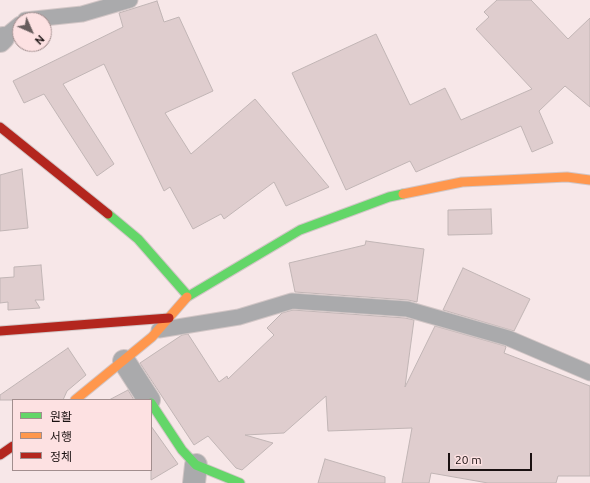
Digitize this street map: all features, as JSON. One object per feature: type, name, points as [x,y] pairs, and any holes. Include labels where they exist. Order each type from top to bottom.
[{"type":"street","points":[[0,127],[78,188],[138,240],[188,296]]},
{"type":"street","points":[[76,399],[124,361],[164,324],[188,296],[300,230],[389,197],[462,182],[567,177],[590,180]]},
{"type":"street","points":[[0,331],[164,324]]},
{"type":"street","points":[[124,361],[148,399]]},
{"type":"street","points":[[152,405],[182,450],[195,474],[240,483]]},
{"type":"street","points":[[0,455],[12,447]]},
{"type":"lane","points":[[52,17],[82,14],[106,4],[130,0]]},
{"type":"lane","points":[[1,39],[12,30]]},
{"type":"lane","points":[[164,324],[239,316],[292,301],[407,309],[508,338],[590,373]]},
{"type":"building","points":[[497,0],[531,0],[568,39],[590,18],[590,107],[565,86],[539,111],[553,143],[532,152],[521,126],[416,172],[410,161],[346,190],[292,73],[376,34],[410,105],[445,88],[461,120],[532,89],[476,29],[489,17],[484,12]]},
{"type":"building","points":[[157,1],[164,22],[179,17],[213,91],[165,113],[191,154],[255,99],[329,187],[286,206],[274,182],[224,219],[221,214],[193,229],[170,187],[164,191],[104,64],[63,84],[114,164],[97,176],[44,94],[24,103],[13,81],[123,27],[119,13]]},
{"type":"building","points":[[22,169],[28,228],[0,231],[0,175]]},
{"type":"building","points":[[491,209],[492,234],[448,235],[448,210]]},
{"type":"building","points":[[366,241],[424,249],[417,302],[408,300],[295,292],[289,263],[365,245]]},
{"type":"building","points":[[41,265],[44,300],[35,300],[40,308],[8,310],[8,302],[0,303],[0,278],[14,277],[14,267]]},
{"type":"building","points":[[463,268],[530,299],[514,331],[443,310]]},
{"type":"building","points":[[293,310],[405,318],[414,320],[405,387],[435,326],[505,346],[504,353],[590,386],[590,476],[558,476],[556,483],[488,483],[431,473],[429,483],[402,483],[412,428],[328,431],[326,396],[284,433],[245,435],[273,443],[242,470],[236,468],[208,436],[194,445],[140,363],[182,335],[188,334],[219,382],[227,376],[228,379],[274,335],[267,328],[282,313]]},
{"type":"building","points":[[68,348],[86,375],[67,391],[63,399],[0,400],[0,395]]},
{"type":"building","points":[[128,390],[133,399],[111,399]]},
{"type":"building","points":[[152,427],[178,464],[151,480],[152,471]]},
{"type":"building","points":[[325,459],[385,477],[385,483],[318,483]]},
{"type":"traffic: fast","points":[[187,297],[300,230],[389,197],[403,194]]},
{"type":"traffic: fast","points":[[108,214],[138,239],[188,296]]},
{"type":"traffic: fast","points":[[152,405],[182,450],[196,465],[240,483]]},
{"type":"traffic: slow","points":[[403,194],[462,182],[567,177],[590,180]]},
{"type":"traffic: slow","points":[[76,399],[152,337],[187,297]]},
{"type":"traffic: jam","points":[[0,127],[108,214]]},
{"type":"traffic: jam","points":[[0,331],[169,318]]},
{"type":"traffic: jam","points":[[0,455],[12,447]]}]
